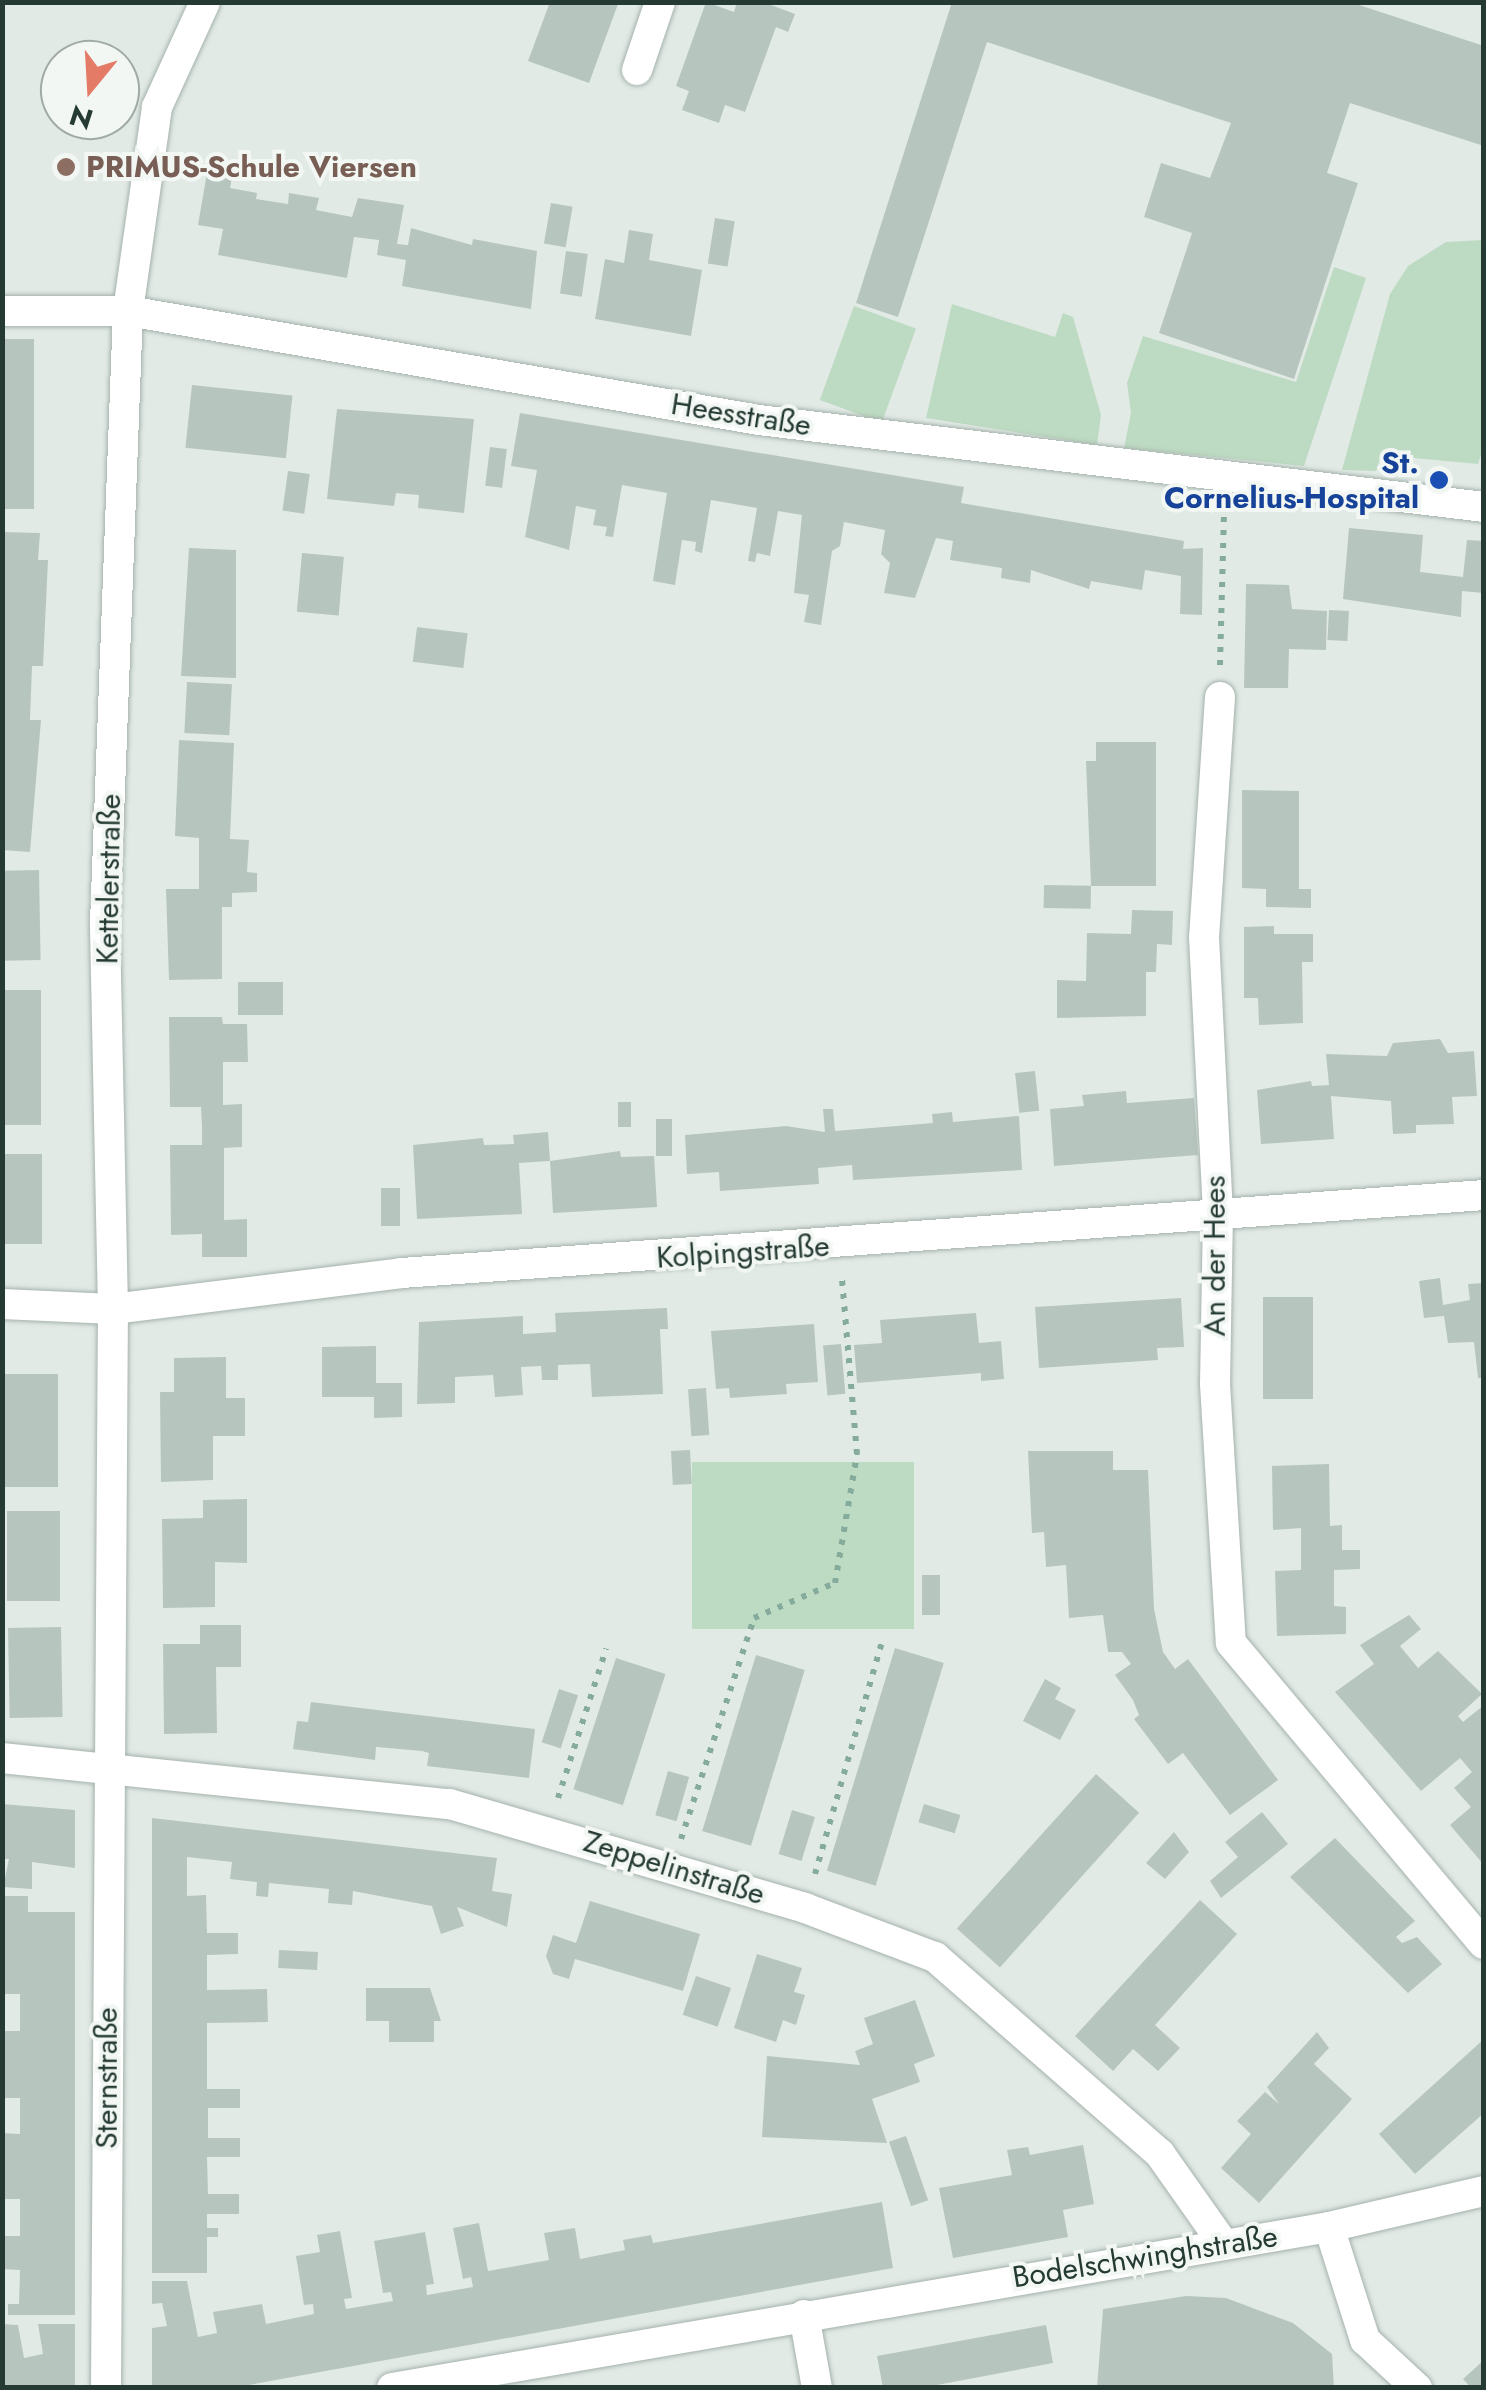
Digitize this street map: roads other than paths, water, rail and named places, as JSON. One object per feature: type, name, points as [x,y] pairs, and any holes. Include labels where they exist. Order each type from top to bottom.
[{"type":"street","name":"Kettelerstraße","points":[[108,1768],[113,1309],[106,923],[128,311],[157,106],[206,2]]},
{"type":"street","points":[[636,70],[660,2]]},
{"type":"street","name":"Heesstraße","points":[[2,312],[128,311],[759,420],[1484,507]]},
{"type":"street","name":"An der Hees","points":[[1220,697],[1204,936],[1218,1213],[1215,1384],[1231,1642],[1484,1944]]},
{"type":"street","name":"Kolpingstraße","points":[[2,1304],[113,1309],[402,1273],[839,1246],[1218,1213],[1484,1195]]},
{"type":"street","name":"Zeppelinstraße","points":[[2,1758],[450,1804],[548,1828],[805,1908],[935,1957],[1160,2154],[1222,2242]]},
{"type":"street","name":"Sternstraße","points":[[106,2388],[108,1768]]},
{"type":"street","name":"Bodelschwinghstraße","points":[[392,2388],[1222,2242],[1329,2227],[1484,2191]]},
{"type":"street","points":[[1329,2227],[1365,2340],[1417,2388]]},
{"type":"street","points":[[804,2315],[817,2388]]},
{"type":"place","name":"PRIMUS-Schule Viersen","points":[[66,167]]},
{"type":"place","name":"St. Cornelius-Hospital","points":[[1439,480]]}]
